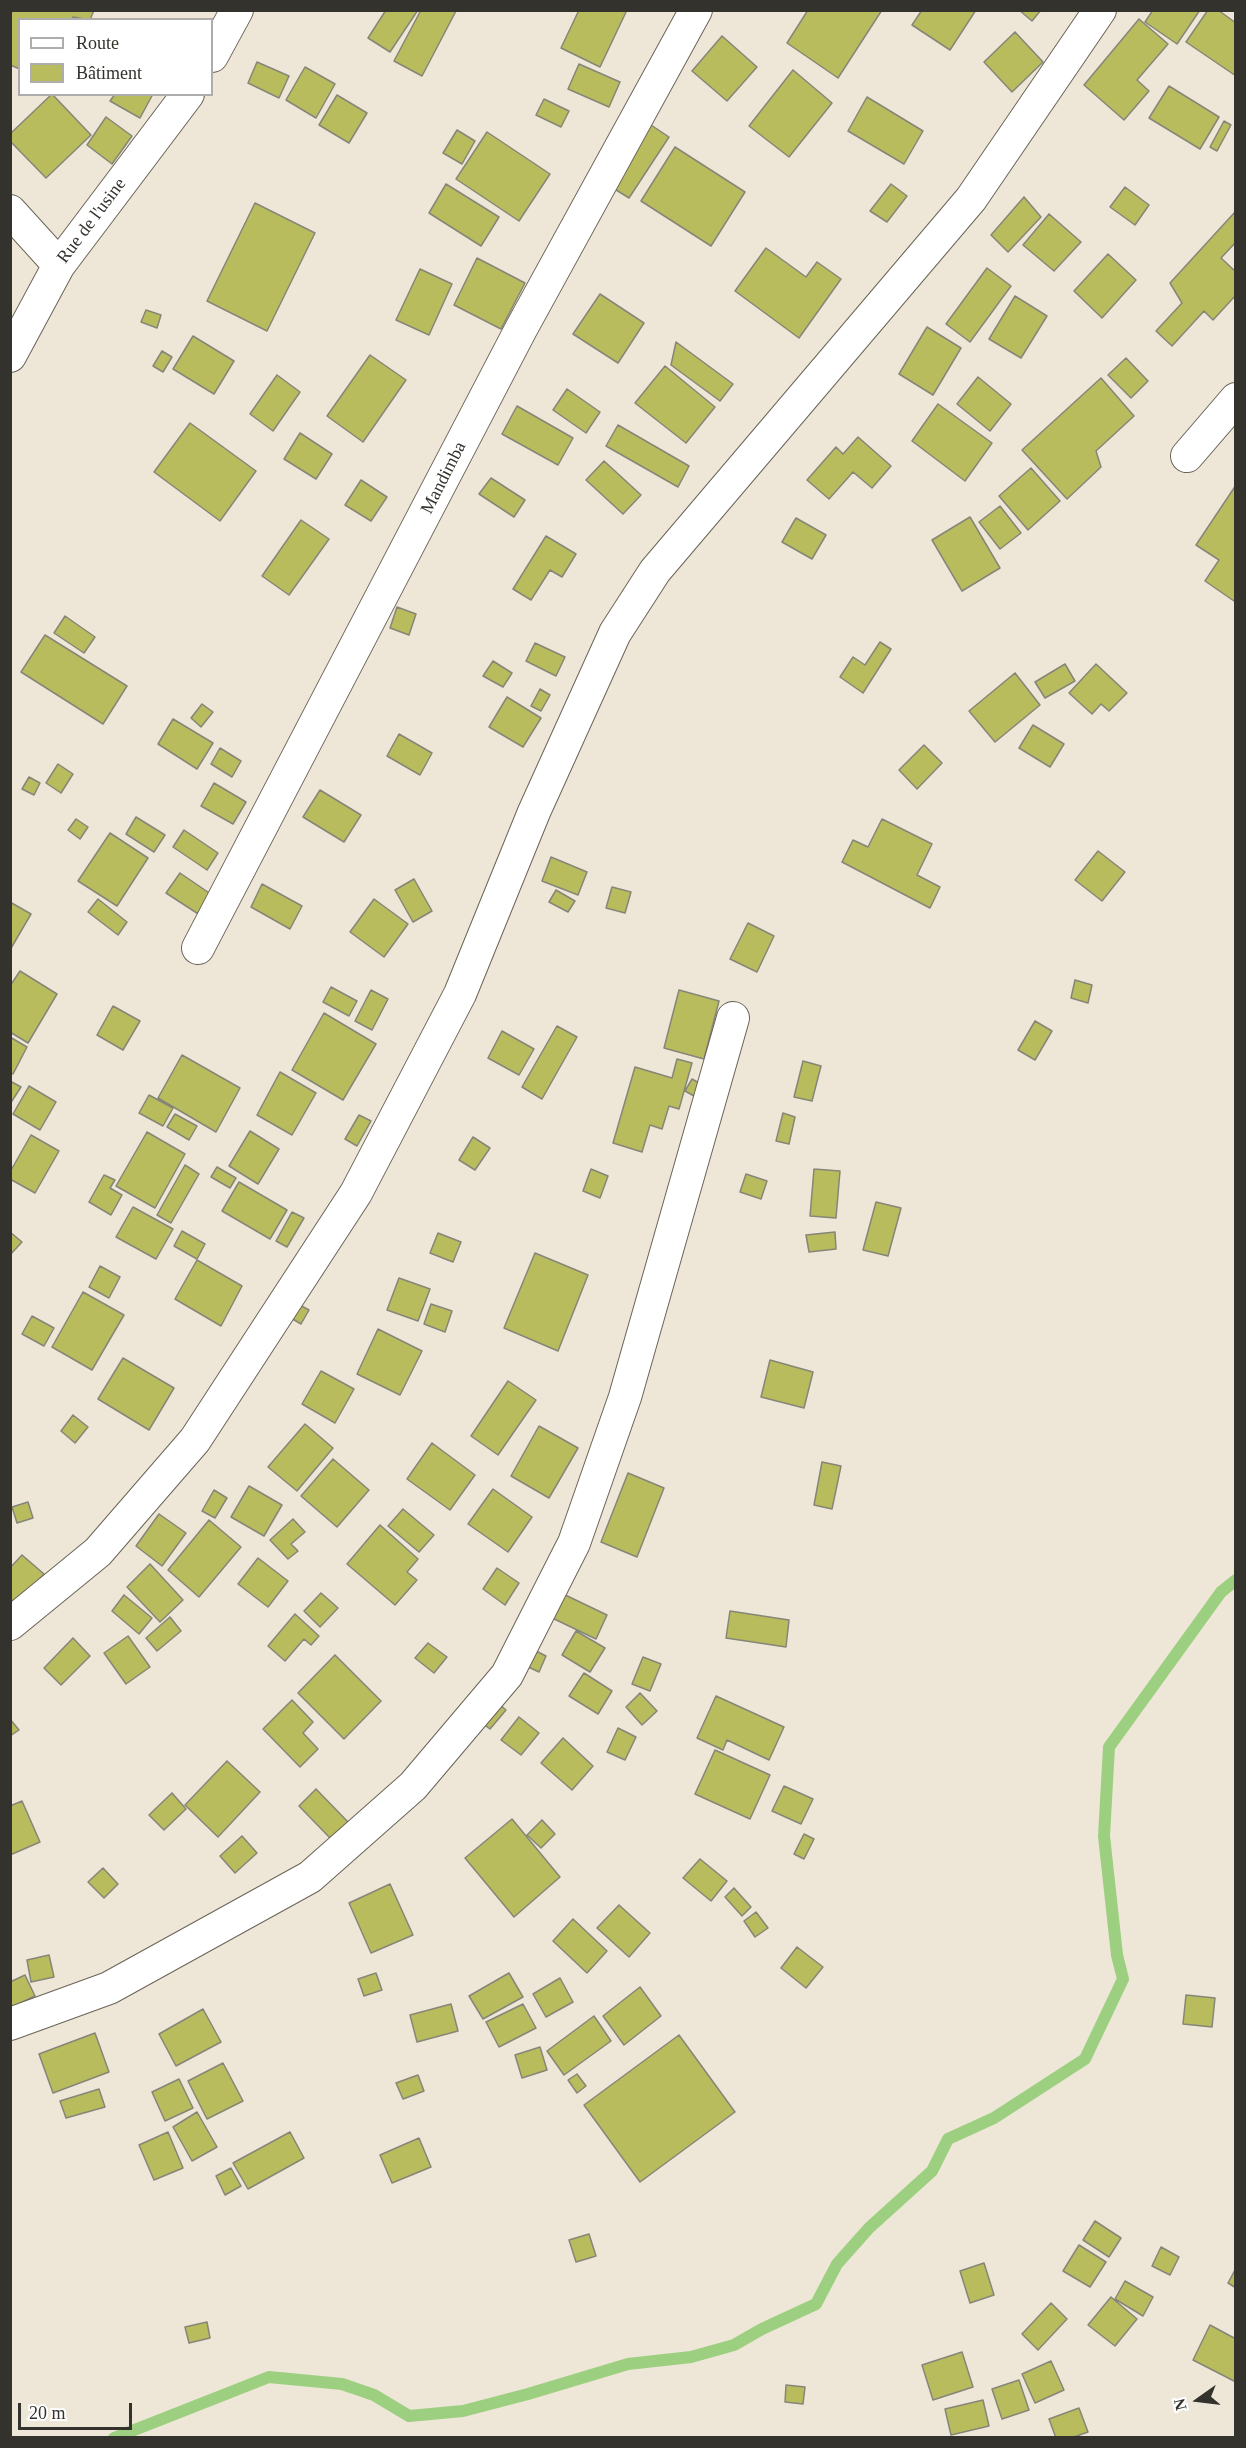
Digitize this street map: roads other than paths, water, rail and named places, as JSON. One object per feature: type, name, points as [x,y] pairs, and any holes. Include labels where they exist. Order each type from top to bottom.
[{"type":"street","points":[[213,54],[237,10]]},
{"type":"street","name":"Mandimba","points":[[198,948],[521,329],[696,10]]},
{"type":"street","points":[[10,1624],[98,1552],[195,1440],[356,1193],[460,994],[534,812],[615,633],[655,571],[971,199],[1100,10]]},
{"type":"street","name":"Rue de l'usine","points":[[10,356],[59,265],[186,96]]},
{"type":"street","points":[[10,211],[59,265]]},
{"type":"street","points":[[1187,456],[1236,399]]},
{"type":"street","points":[[10,2024],[108,1988],[310,1877],[413,1786],[507,1675],[574,1543],[617,1420],[734,1018]]},
{"type":"waterway","points":[[114,2438],[269,2377],[342,2384],[374,2395],[409,2416],[463,2411],[628,2364],[691,2357],[734,2345],[816,2304],[837,2264],[869,2228],[932,2171],[948,2139],[994,2118],[1085,2059],[1123,1979],[1117,1955],[1104,1836],[1109,1747],[1221,1592],[1236,1580]]}]
